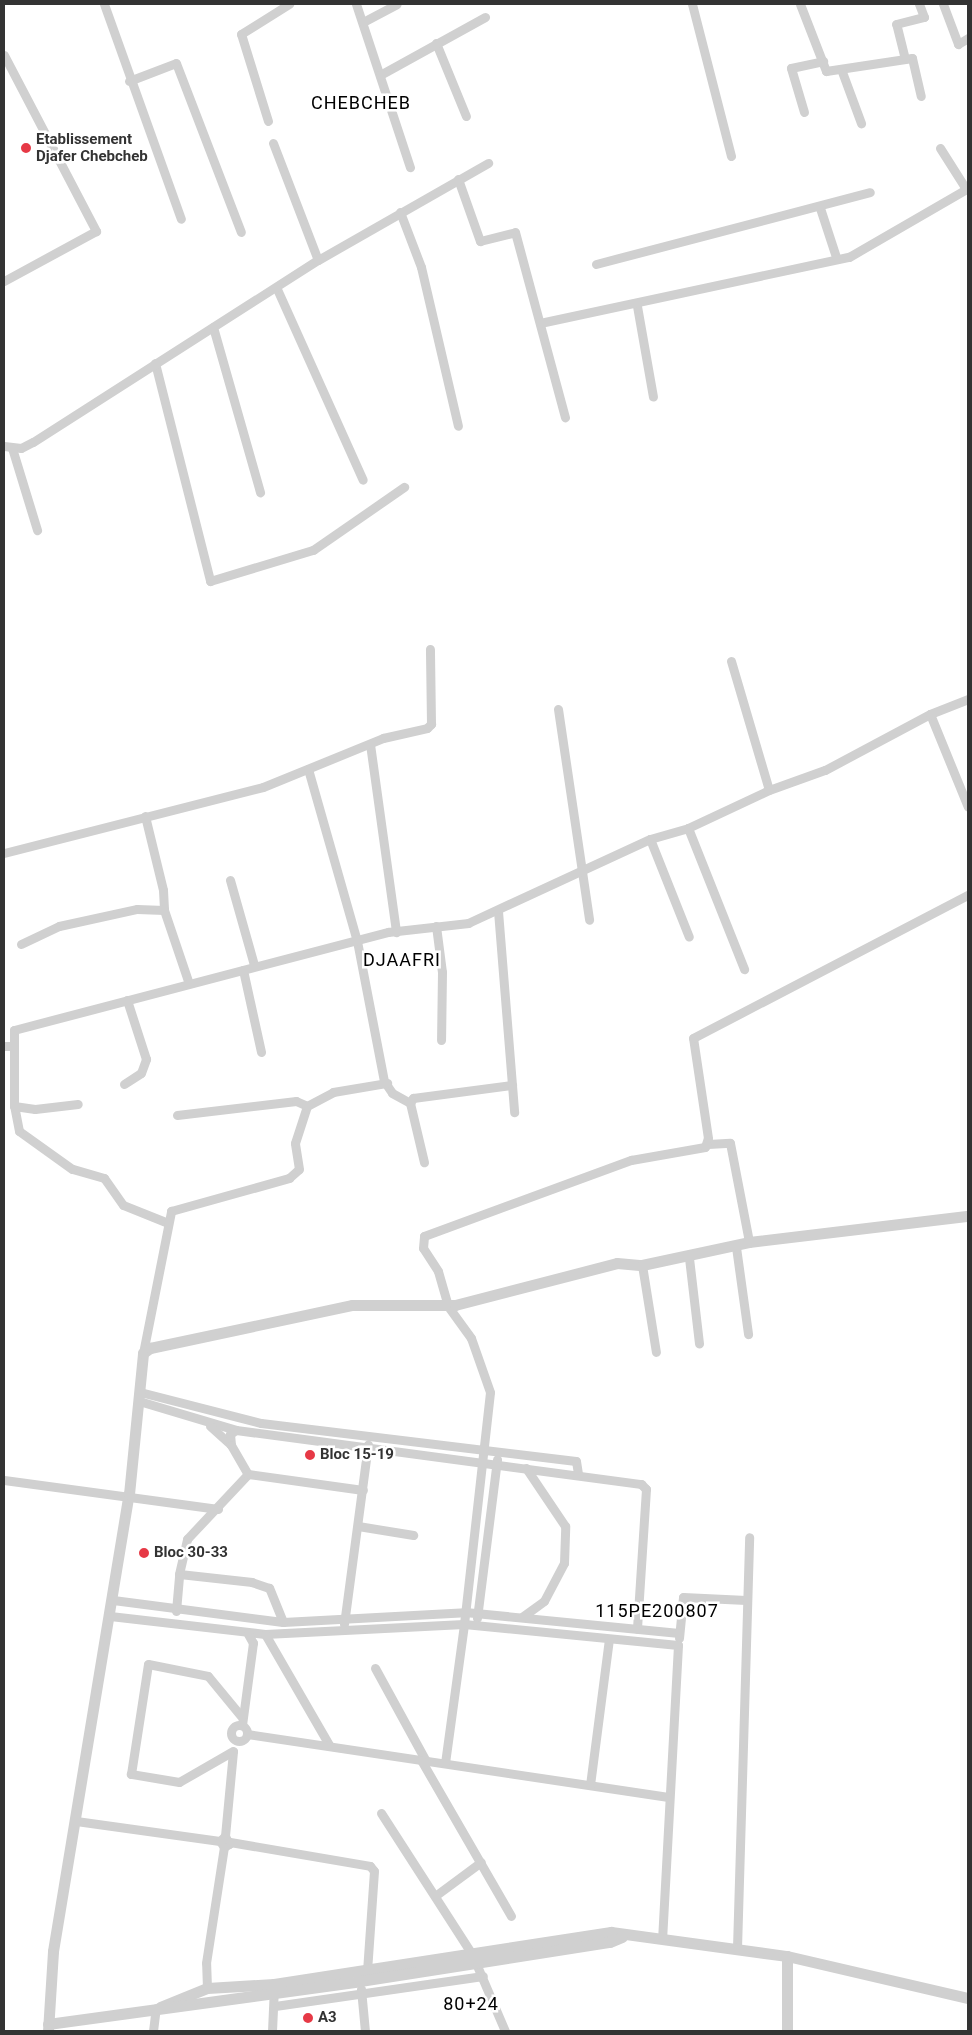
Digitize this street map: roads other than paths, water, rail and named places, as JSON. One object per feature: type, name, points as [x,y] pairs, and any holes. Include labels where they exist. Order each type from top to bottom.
[{"type":"street","points":[[104,4],[129,81],[181,219]]},
{"type":"street","points":[[268,122],[241,34],[289,4]]},
{"type":"street","points":[[356,4],[410,167]]},
{"type":"street","points":[[363,22],[397,4]]},
{"type":"street","points":[[692,4],[731,156]]},
{"type":"street","points":[[800,4],[826,71],[912,58],[921,96]]},
{"type":"street","points":[[905,59],[896,24],[924,17],[919,4]]},
{"type":"street","points":[[943,4],[958,44],[968,40]]},
{"type":"street","points":[[380,75],[485,17]]},
{"type":"street","points":[[436,43],[466,116]]},
{"type":"street","points":[[4,55],[96,231],[4,281]]},
{"type":"street","points":[[804,112],[791,68],[823,61]]},
{"type":"street","points":[[129,81],[176,62],[241,232]]},
{"type":"street","points":[[841,69],[861,123]]},
{"type":"street","points":[[273,143],[318,260]]},
{"type":"street","points":[[540,323],[637,306],[864,252],[967,189],[940,148]]},
{"type":"street","points":[[36,530],[8,447],[33,442],[155,363],[277,289],[318,260],[458,178],[488,163]]},
{"type":"street","points":[[458,178],[480,241],[515,232],[565,417]]},
{"type":"street","points":[[596,264],[820,208],[870,192]]},
{"type":"street","points":[[820,208],[836,258]]},
{"type":"street","points":[[400,212],[420,267],[458,426]]},
{"type":"street","points":[[277,289],[363,480]]},
{"type":"street","points":[[637,306],[653,397]]},
{"type":"street","points":[[213,328],[260,492]]},
{"type":"street","points":[[155,363],[210,581],[313,550],[404,486]]},
{"type":"street","points":[[4,853],[145,816],[210,802],[431,724],[430,648]]},
{"type":"street","points":[[731,661],[769,790]]},
{"type":"street","points":[[168,1223],[123,1205],[104,1178],[72,1169],[18,1131],[14,1106],[14,1030],[127,1000],[159,994],[188,981],[243,970],[254,965],[396,932],[468,923],[498,911],[650,838],[688,828],[769,790],[825,770],[930,714],[968,699]]},
{"type":"street","points":[[558,709],[581,871],[590,920]]},
{"type":"street","points":[[930,714],[968,807]]},
{"type":"street","points":[[370,744],[396,932]]},
{"type":"street","points":[[308,769],[356,941],[387,1083],[392,1093],[410,1103],[424,1162]]},
{"type":"street","points":[[145,816],[163,890],[164,910],[188,981]]},
{"type":"street","points":[[688,828],[744,969]]},
{"type":"street","points":[[650,838],[689,937]]},
{"type":"street","points":[[230,880],[254,965]]},
{"type":"street","points":[[708,1144],[693,1038],[968,894]]},
{"type":"street","points":[[21,944],[59,926],[138,909],[164,910]]},
{"type":"street","points":[[498,911],[514,1112]]},
{"type":"street","points":[[436,926],[442,972],[441,1040]]},
{"type":"street","points":[[243,970],[261,1052]]},
{"type":"street","points":[[124,1084],[141,1073],[146,1059],[127,1000]]},
{"type":"street","points":[[4,1046],[14,1046]]},
{"type":"street","points":[[387,1083],[333,1092],[307,1106],[295,1143],[299,1169],[295,1174],[264,1187],[174,1209],[168,1223],[143,1353],[130,1494],[51,1966],[48,2027],[158,2008],[215,2002],[367,1970],[610,1942],[622,1936],[662,1938],[787,1956],[968,1998]]},
{"type":"street","points":[[410,1103],[414,1098],[512,1086]]},
{"type":"street","points":[[177,1115],[296,1101],[307,1106]]},
{"type":"street","points":[[14,1106],[35,1109],[78,1104]]},
{"type":"street","points":[[445,1763],[464,1624],[490,1392],[471,1338],[448,1306],[438,1271],[424,1248],[424,1236],[631,1160],[708,1144],[730,1143],[749,1242]]},
{"type":"street","points":[[143,1353],[150,1348],[352,1305],[448,1306],[617,1263],[642,1265],[689,1258],[749,1242],[968,1216]]},
{"type":"street","points":[[736,1247],[748,1334]]},
{"type":"street","points":[[689,1258],[699,1343]]},
{"type":"street","points":[[642,1265],[656,1352]]},
{"type":"street","points":[[139,1397],[261,1424],[576,1461],[578,1474]]},
{"type":"street","points":[[139,1397],[192,1417],[236,1430],[368,1445],[641,1484],[646,1489],[637,1629]]},
{"type":"street","points":[[192,1417],[218,1430],[231,1445],[248,1474]]},
{"type":"street","points":[[231,1445],[230,1434],[236,1430]]},
{"type":"street","points":[[343,1629],[368,1445]]},
{"type":"street","points":[[476,1625],[498,1451]]},
{"type":"street","points":[[522,1618],[544,1601],[564,1563],[565,1526],[526,1468]]},
{"type":"street","points":[[248,1474],[363,1490]]},
{"type":"street","points":[[176,1611],[179,1574],[187,1538],[218,1509],[248,1474]]},
{"type":"street","points":[[4,1480],[130,1494],[218,1509]]},
{"type":"street","points":[[358,1526],[413,1535]]},
{"type":"street","points":[[737,1948],[749,1537]]},
{"type":"street","points":[[179,1574],[269,1588],[283,1622]]},
{"type":"street","points":[[662,1938],[668,1797],[683,1597],[746,1600]]},
{"type":"street","points":[[113,1600],[176,1611],[283,1622],[477,1612],[679,1633]]},
{"type":"street","points":[[110,1616],[248,1634],[464,1624],[678,1645]]},
{"type":"street","points":[[236,1741],[231,1731],[241,1721],[253,1643],[248,1634]]},
{"type":"street","points":[[265,1634],[329,1745]]},
{"type":"street","points":[[590,1785],[610,1639]]},
{"type":"street","points":[[233,1751],[179,1782],[131,1774],[148,1664],[208,1676],[241,1721],[247,1734]]},
{"type":"street","points":[[374,1668],[512,1916]]},
{"type":"street","points":[[215,2002],[206,1963],[225,1842],[233,1751],[236,1741],[247,1734],[668,1797]]},
{"type":"street","points":[[381,1813],[474,1957],[505,2031]]},
{"type":"street","points":[[76,1821],[225,1842],[370,1866],[374,1871],[367,1970]]},
{"type":"street","points":[[435,1896],[481,1862]]},
{"type":"street","points":[[787,1956],[787,2031]]},
{"type":"street","points":[[158,2008],[195,1992],[211,1988],[274,1989],[360,1981],[474,1957]]},
{"type":"street","points":[[275,2006],[483,1976]]},
{"type":"street","points":[[360,1981],[366,2031]]},
{"type":"street","points":[[272,2031],[275,2006],[274,1989]]},
{"type":"street","points":[[195,1992],[198,2004]]},
{"type":"street","points":[[153,2031],[158,2008]]},
{"type":"place","name":"Etablissement Djafer Chebcheb","points":[[26,148]]},
{"type":"place","name":"Bloc 15-19","points":[[310,1455]]},
{"type":"place","name":"Bloc 30-33","points":[[144,1553]]},
{"type":"place","name":"A3","points":[[308,2018]]},
{"type":"district","name":"CHEBCHEB","points":[[361,103]]},
{"type":"district","name":"DJAAFRI","points":[[402,960]]},
{"type":"district","name":"115PE200807","points":[[657,1611]]},
{"type":"district","name":"80+24","points":[[471,2004]]}]
